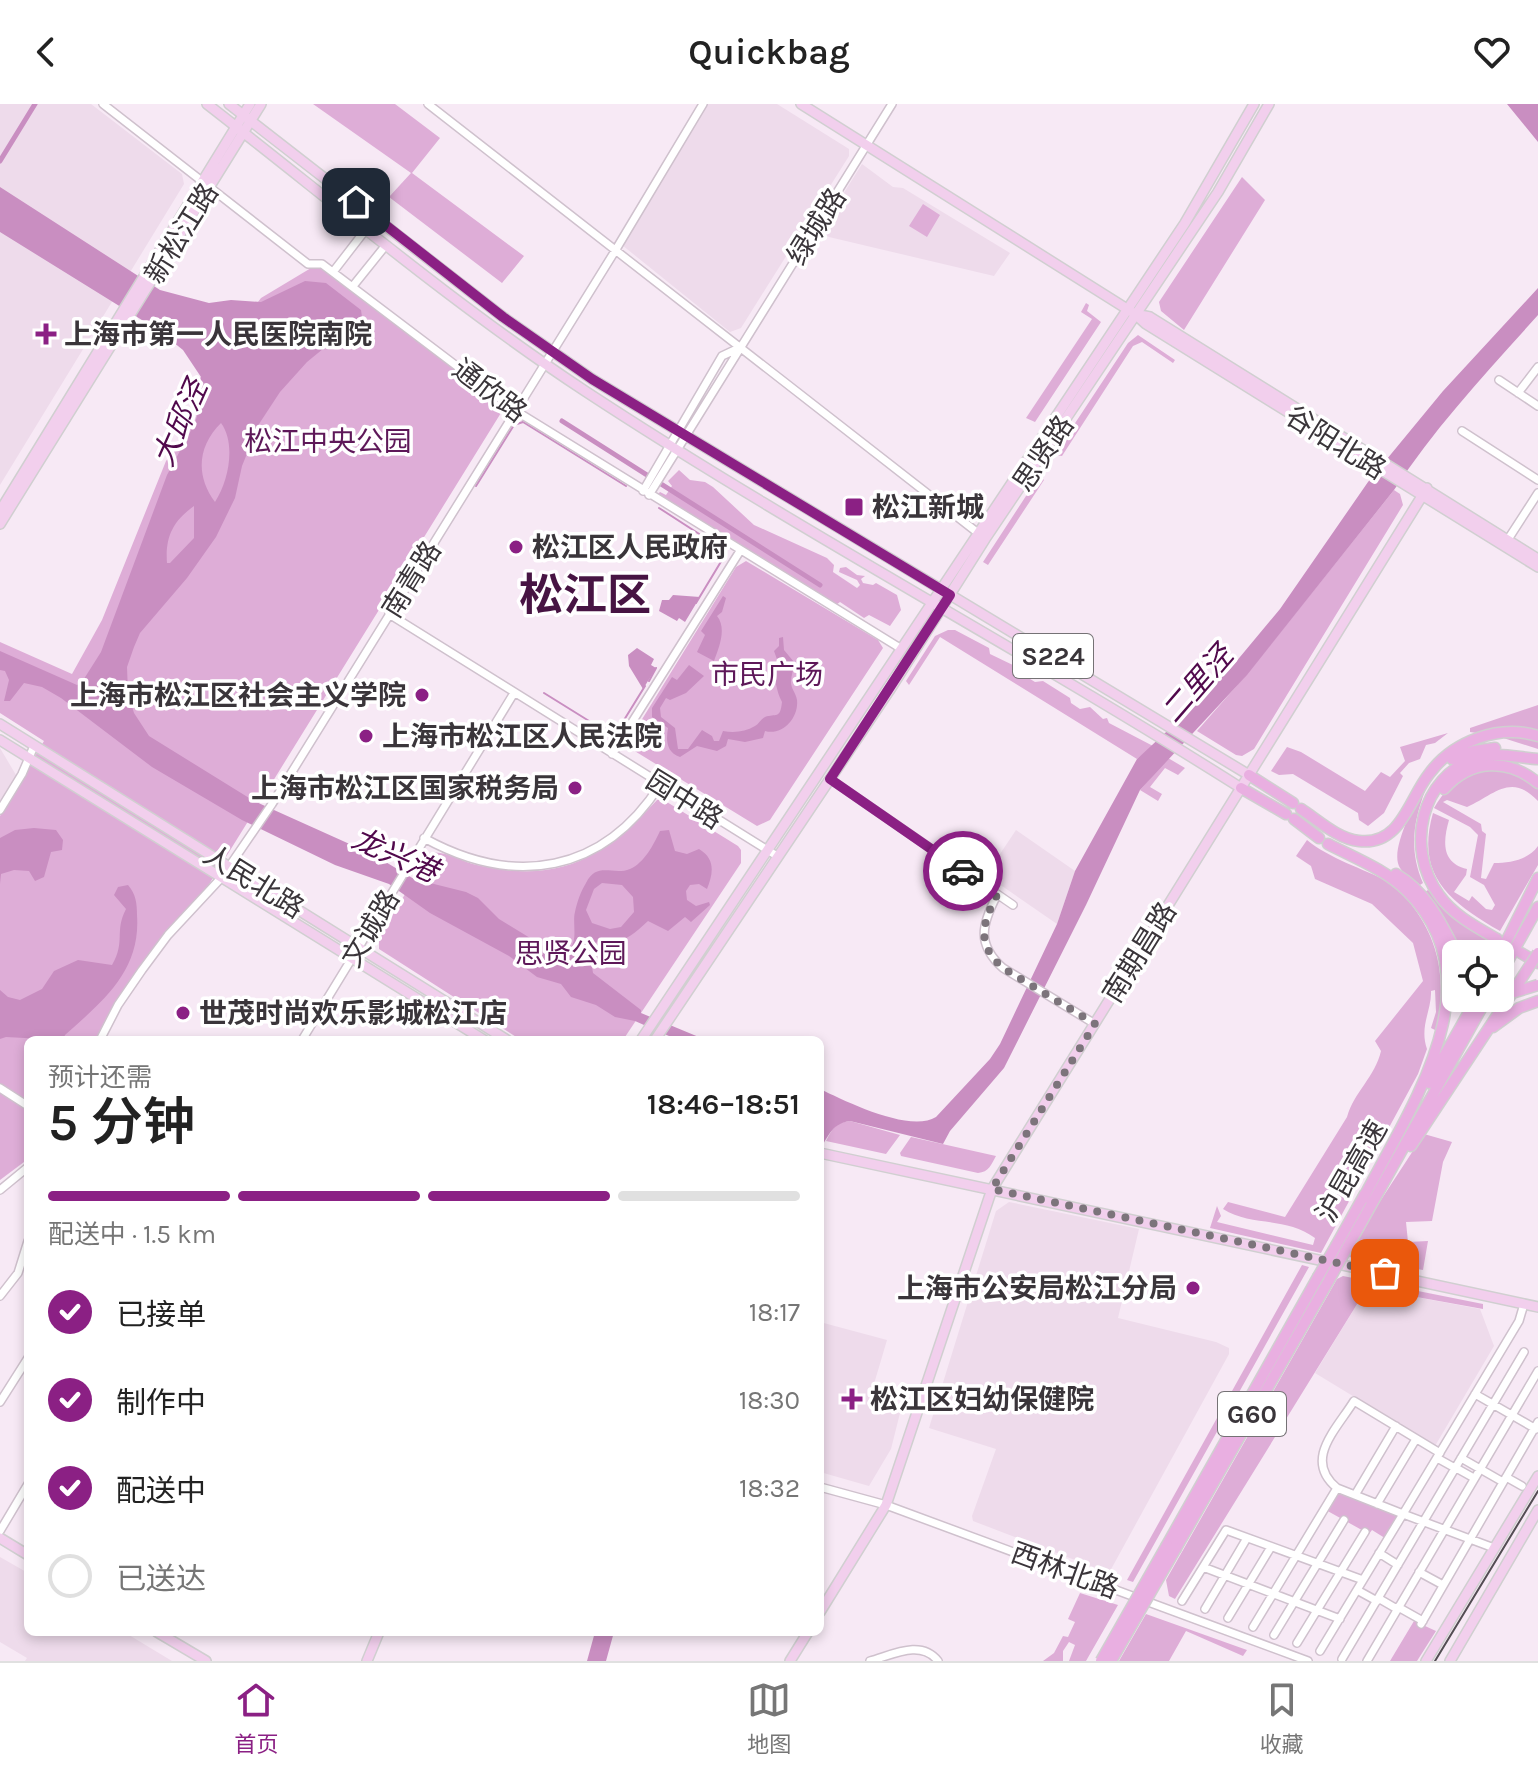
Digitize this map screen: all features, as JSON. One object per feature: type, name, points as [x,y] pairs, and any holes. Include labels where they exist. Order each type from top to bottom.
[{"type":"highway","points":[[1249,775],[1348,839],[1379,839],[1397,827],[1434,767],[1458,749],[1487,735],[1509,731],[1538,736]]},
{"type":"highway","points":[[1427,775],[1451,759],[1488,748],[1503,748],[1538,759]]},
{"type":"highway","points":[[1538,759],[1488,755],[1464,764],[1453,770],[1438,786],[1424,816],[1421,848],[1431,883],[1453,911],[1498,937],[1466,914],[1441,890],[1428,859],[1426,838],[1429,818],[1437,799],[1450,783],[1478,766],[1510,767],[1538,783]]},
{"type":"highway","points":[[1241,788],[1324,841],[1371,865],[1408,891],[1433,928],[1443,956],[1447,1012],[1437,1052],[1367,1201]]},
{"type":"highway","points":[[1324,841],[1401,877],[1426,900],[1450,940]]},
{"type":"highway","points":[[1508,940],[1538,878]]},
{"type":"highway","points":[[1509,940],[1538,890]]},
{"type":"highway","points":[[1514,950],[1538,907]]},
{"type":"highway","points":[[1367,1201],[1538,958],[1522,951]]},
{"type":"highway","points":[[1514,992],[1538,985]]},
{"type":"highway","points":[[1478,1043],[1503,1019],[1519,1008],[1538,1001]]},
{"type":"highway","name":"沪昆高速","points":[[1101,1661],[1171,1546],[1324,1279],[1469,1012]]},
{"type":"highway","name":"沪昆高速","points":[[1367,1201],[1479,1012]]},
{"type":"highway","name":"沪昆高速","points":[[1111,1661],[1171,1546]]},
{"type":"main road","name":"S224","points":[[207,104],[386,245],[545,364],[674,447],[1241,788]]},
{"type":"main road","name":"S224","points":[[229,104],[552,353],[676,432],[1249,775]]},
{"type":"main road","name":"新松江路","points":[[0,524],[239,129],[250,104]]},
{"type":"main road","name":"新松江路","points":[[246,117],[261,104]]},
{"type":"main road","name":"谷阳北路","points":[[801,104],[1131,311],[1146,324],[1377,462],[1538,567]]},
{"type":"main road","name":"思贤路","points":[[945,592],[1131,311],[1254,104]]},
{"type":"main road","name":"思贤路","points":[[658,1036],[830,779],[978,533],[1131,311],[1218,192],[1269,104]]},
{"type":"main road","name":"新松江路","points":[[0,511],[127,312]]},
{"type":"main road","name":"南期昌路","points":[[824,1606],[886,1505],[992,1189],[1424,492]]},
{"type":"main road","name":"谷阳北路","points":[[1505,543],[1538,559]]},
{"type":"main road","name":"思贤路","points":[[644,1036],[900,648],[938,604]]},
{"type":"main road","name":"人民北路","points":[[0,724],[501,1036]]},
{"type":"main road","name":"人民北路","points":[[0,740],[477,1036]]},
{"type":"main road","points":[[824,1154],[1538,1307]]},
{"type":"main road","points":[[1426,1661],[1538,1476]]},
{"type":"main road","points":[[1450,1661],[1538,1510]]},
{"type":"main road","points":[[0,1538],[24,1553]]},
{"type":"main road","points":[[164,1636],[206,1661]]},
{"type":"main road","points":[[367,1661],[377,1636]]},
{"type":"main road","points":[[790,1661],[806,1636]]},
{"type":"street","name":"通欣路","points":[[103,104],[308,264],[322,264],[516,411],[900,648]]},
{"type":"street","points":[[428,104],[978,533]]},
{"type":"street","name":"南青路","points":[[102,1036],[118,1005],[168,935],[231,866],[272,804],[703,104]]},
{"type":"street","name":"绿城路","points":[[674,447],[687,438],[892,104]]},
{"type":"street","points":[[333,272],[367,228]]},
{"type":"street","points":[[353,286],[386,245]]},
{"type":"street","name":"绿城路","points":[[647,490],[674,447],[676,432],[722,356],[741,347]]},
{"type":"street","points":[[1518,393],[1538,367]]},
{"type":"street","points":[[1499,380],[1538,406]]},
{"type":"street","points":[[1462,431],[1538,480]]},
{"type":"street","points":[[1505,543],[1538,493]]},
{"type":"street","points":[[612,754],[740,551]]},
{"type":"street","name":"园中路","points":[[389,614],[777,856]]},
{"type":"street","name":"文诚路","points":[[304,1036],[514,693]]},
{"type":"street","points":[[0,810],[22,774],[34,746]]},
{"type":"street","points":[[830,779],[1013,905]]},
{"type":"street","points":[[424,838],[464,856],[489,863],[541,867],[566,862],[610,840],[633,819],[660,785]]},
{"type":"street","points":[[997,895],[984,929],[984,942],[993,958],[1095,1024]]},
{"type":"street","points":[[0,1088],[24,1103]]},
{"type":"street","points":[[0,1190],[24,1170]]},
{"type":"street","points":[[0,1296],[18,1273],[24,1254]]},
{"type":"street","points":[[1320,1651],[1519,1321],[1524,1304]]},
{"type":"street","points":[[1342,1659],[1524,1352]]},
{"type":"street","points":[[0,1402],[24,1364]]},
{"type":"street","points":[[1367,1661],[1538,1371]]},
{"type":"street","points":[[1357,1590],[1398,1608],[1422,1623],[1537,1427],[1475,1394]]},
{"type":"street","points":[[1474,1478],[1354,1401],[1322,1453],[1320,1465],[1325,1478],[1337,1488],[1494,1548]]},
{"type":"street","points":[[1355,1495],[1396,1426]]},
{"type":"street","points":[[1377,1504],[1416,1439]]},
{"type":"street","points":[[1461,1458],[1522,1486]]},
{"type":"street","name":"西林北路","points":[[824,1488],[886,1505],[1308,1661]]},
{"type":"street","points":[[1253,1627],[1337,1488]]},
{"type":"street","points":[[0,1531],[24,1491]]},
{"type":"street","points":[[1274,1635],[1344,1520]]},
{"type":"street","points":[[1182,1601],[1226,1530],[1363,1580]]},
{"type":"street","points":[[1297,1643],[1365,1532]]},
{"type":"street","points":[[1205,1609],[1247,1538]]},
{"type":"street","points":[[1228,1618],[1271,1547]]},
{"type":"street","points":[[1379,1553],[1398,1565]]},
{"type":"street","points":[[1203,1567],[1340,1619]]},
{"type":"street","points":[[1419,1572],[1443,1585]]},
{"type":"street","points":[[870,1661],[919,1649],[932,1653],[938,1661]]},
{"type":"shaded area","name":"上海市第一人民医院南院","points":[[0,104],[91,104],[182,174],[184,184],[0,485]]},
{"type":"shaded area","points":[[708,104],[777,104],[849,149],[849,156],[741,328],[730,332],[622,245]]},
{"type":"shaded area","points":[[1507,104],[1538,104],[1538,142]]},
{"type":"shaded area","points":[[862,164],[893,187],[903,188],[1010,253],[994,276],[829,237],[820,231]]},
{"type":"shaded area","points":[[0,187],[160,290],[209,303],[231,300],[261,302],[305,281],[326,283],[361,310],[362,317],[307,362],[280,392],[259,424],[242,466],[235,498],[216,537],[187,578],[140,633],[127,667],[128,693],[134,713],[149,736],[254,801],[374,855],[414,879],[478,898],[499,919],[553,952],[563,952],[573,944],[576,908],[590,876],[600,871],[630,869],[648,853],[660,831],[669,830],[675,851],[687,854],[699,849],[711,862],[712,872],[707,889],[699,884],[690,885],[686,891],[687,900],[696,906],[709,902],[710,905],[691,922],[685,917],[668,931],[648,921],[626,938],[600,940],[589,948],[593,973],[641,1013],[696,1036],[669,1036],[571,997],[561,984],[537,977],[509,956],[430,913],[389,884],[335,865],[242,820],[152,767],[42,687],[24,683],[10,701],[4,701],[9,680],[5,671],[0,670],[0,651],[77,685],[101,652],[167,475],[195,423],[200,406],[201,377],[183,350],[158,330],[0,232]],"holes":[[[221,423],[226,431],[229,462],[224,484],[215,502],[204,482],[202,461],[213,432]],[[194,506],[194,538],[167,563],[169,537],[176,524]],[[602,883],[622,885],[633,897],[634,912],[621,927],[610,929],[592,923],[586,910],[594,889]]]},
{"type":"shaded area","points":[[1538,288],[1538,315],[1444,422],[1247,675],[1140,790],[1004,1068],[950,1131],[943,1144],[850,1121],[835,1127],[824,1143],[824,1091],[878,1114],[895,1119],[925,1121],[936,1117],[990,1059],[1057,924],[1075,871],[1137,759],[1230,669],[1280,609],[1368,482],[1443,391]]},
{"type":"shaded area","points":[[673,595],[700,597],[685,622],[659,611],[662,600],[669,600]]},
{"type":"shaded area","points":[[723,596],[726,598],[722,612],[717,616],[721,638],[714,661],[697,652],[705,635],[701,631]]},
{"type":"shaded area","points":[[783,637],[784,650],[794,662],[791,682],[797,700],[795,713],[788,724],[777,731],[765,731],[763,738],[745,742],[728,739],[726,746],[717,751],[697,746],[680,757],[672,752],[667,741],[668,728],[652,717],[652,708],[672,677],[677,680],[689,665],[704,676],[686,693],[670,700],[666,698],[660,708],[661,717],[675,728],[678,749],[688,749],[702,730],[714,741],[719,741],[723,731],[747,730],[780,711],[782,702],[772,668],[778,662],[774,651],[779,646],[779,638]]},
{"type":"shaded area","points":[[637,648],[654,659],[651,665],[656,668],[643,689],[629,666],[628,655]]},
{"type":"shaded area","points":[[0,748],[16,775],[0,802]]},
{"type":"shaded area","points":[[15,830],[56,830],[63,840],[62,850],[51,852],[44,877],[35,881],[29,871],[14,870],[1,874],[0,884],[0,838]]},
{"type":"shaded area","points":[[1016,830],[1075,871],[1057,924],[986,875]]},
{"type":"shaded area","points":[[128,885],[133,892],[137,935],[133,953],[117,983],[65,1036],[0,1039],[0,990],[8,997],[20,1000],[42,989],[54,971],[78,960],[112,965],[126,909],[114,895],[118,887]]},
{"type":"shaded area","points":[[1009,1202],[1139,1229],[1118,1318],[1216,1342],[1229,1348],[1229,1354],[1109,1573],[973,1521],[972,1516],[996,1449],[929,1428],[996,1211]]},
{"type":"shaded area","points":[[1367,1288],[1480,1309],[1494,1346],[1435,1446],[1315,1373]]},
{"type":"shaded area","name":"松江区妇幼保健院","points":[[824,1323],[887,1340],[871,1394],[902,1405],[891,1449],[869,1486],[824,1473]]},
{"type":"shaded area","points":[[0,1557],[24,1571],[24,1636],[131,1636],[172,1661],[25,1661],[27,1658],[0,1642]]},
{"type":"shaded area","points":[[594,1636],[613,1636],[606,1661],[587,1661]]},
{"type":"green space","points":[[313,104],[395,104],[440,138],[412,173],[524,256],[502,283],[389,197],[411,173]]},
{"type":"green space","points":[[1242,177],[1265,200],[1184,330],[1161,311],[1159,302]]},
{"type":"green space","points":[[923,204],[940,215],[927,237],[909,226]]},
{"type":"green space","name":"松江中央公园","points":[[316,265],[357,292],[504,408],[203,894],[143,962],[97,1036],[24,1036],[24,1162],[0,1180],[0,816],[44,741],[0,713],[0,642],[72,674],[102,620],[166,461],[194,423],[199,406],[200,378],[261,298]]},
{"type":"green space","points":[[1086,303],[1089,305],[1087,311],[1101,322],[1035,422],[1026,418],[1092,319],[1081,312]]},
{"type":"green space","points":[[1138,335],[1175,360],[1173,363],[1142,342],[1133,346],[1062,456],[1054,455],[1128,343]]},
{"type":"green space","points":[[679,470],[690,480],[705,482],[713,487],[754,525],[827,558],[834,565],[833,572],[857,588],[860,585],[857,580],[839,572],[840,568],[846,567],[857,575],[865,576],[861,579],[863,583],[876,583],[897,595],[901,610],[890,626],[869,615],[864,618],[840,602],[836,605],[658,494],[666,495],[672,486],[668,481]]},
{"type":"green space","points":[[1039,476],[1044,480],[988,565],[983,562]]},
{"type":"green space","points":[[1394,490],[1400,494],[1403,505],[1254,749],[1242,756],[1236,755],[1197,731],[1247,674]]},
{"type":"green space","name":"市民广场","points":[[746,561],[878,640],[883,648],[770,820],[757,826],[633,750],[628,742],[736,567]]},
{"type":"green space","points":[[955,630],[989,648],[990,654],[1023,670],[1022,674],[1035,682],[1043,681],[1070,698],[1071,703],[1080,709],[1090,707],[1103,719],[1107,718],[1109,723],[1153,746],[1137,759],[940,637],[909,685],[906,681],[935,636]]},
{"type":"green space","points":[[1538,705],[1538,749],[1497,736],[1470,732],[1470,728]]},
{"type":"green space","points":[[1448,733],[1435,743],[1426,745],[1420,759],[1409,763],[1400,773],[1403,776],[1384,813],[1368,826],[1359,820],[1358,813],[1293,774],[1279,775],[1271,771],[1287,747],[1301,752],[1365,791],[1381,772],[1390,777],[1405,761],[1400,747]]},
{"type":"green space","points":[[1168,758],[1185,768],[1178,775],[1165,768],[1150,787],[1162,794],[1158,801],[1140,790]]},
{"type":"green space","points":[[1498,768],[1528,779],[1538,789],[1538,801],[1528,792],[1511,787],[1494,792],[1467,807],[1447,800],[1443,802],[1481,824],[1486,834],[1481,878],[1486,879],[1494,863],[1518,860],[1538,846],[1538,865],[1500,931],[1452,898],[1433,870],[1429,854],[1433,813],[1449,820],[1445,843],[1448,856],[1452,862],[1467,869],[1454,892],[1469,901],[1472,896],[1486,909],[1492,910],[1495,905],[1484,885],[1470,877],[1478,835],[1470,827],[1434,808],[1453,783],[1476,772]]},
{"type":"green space","points":[[1421,789],[1425,791],[1414,837],[1416,860],[1423,883],[1420,885],[1402,871],[1397,860],[1400,840]]},
{"type":"green space","name":"思贤公园","points":[[662,799],[738,846],[741,863],[626,1036],[515,1036],[379,949],[379,937],[430,853],[442,853],[477,865],[506,870],[556,868],[598,852],[618,838],[657,800]]},
{"type":"green space","points":[[1307,840],[1336,858],[1397,887],[1431,937],[1441,982],[1437,1031],[1431,1028],[1436,1012],[1435,990],[1431,991],[1425,1026],[1427,1049],[1418,1074],[1321,1253],[1210,1228],[1217,1206],[1221,1216],[1217,1222],[1313,1245],[1315,1238],[1304,1231],[1245,1218],[1223,1209],[1228,1202],[1285,1217],[1374,1069],[1381,1051],[1375,1041],[1423,981],[1413,943],[1372,904],[1315,879],[1311,866],[1296,856]]},
{"type":"green space","points":[[1428,890],[1455,919],[1491,940],[1451,940],[1425,892]]},
{"type":"green space","points":[[850,1121],[900,1135],[886,1154],[826,1141],[835,1127]]},
{"type":"green space","points":[[1424,1134],[1452,1142],[1443,1162],[1432,1221],[1406,1222],[1408,1242],[1428,1241],[1423,1270],[1349,1257],[1373,1212]]},
{"type":"green space","points":[[911,1137],[996,1156],[987,1170],[978,1173],[901,1156]]},
{"type":"green space","points":[[1302,1265],[1309,1267],[1133,1582],[1127,1580]]},
{"type":"green space","points":[[1343,1276],[1483,1304],[1483,1309],[1367,1288],[1175,1599],[1169,1596],[1166,1580],[1337,1279]]},
{"type":"green space","points":[[1337,1488],[1403,1514],[1388,1540],[1372,1530],[1369,1534],[1324,1509]]},
{"type":"green space","points":[[1080,1593],[1118,1605],[1086,1661],[1069,1661],[1075,1645],[1069,1642],[1063,1651],[1063,1661],[1043,1661],[1054,1653],[1063,1636],[1068,1637],[1075,1622],[1068,1619]]},
{"type":"green space","points":[[1146,1614],[1247,1650],[1243,1656],[1186,1631],[1169,1661],[1119,1661]]},
{"type":"green space","points":[[1414,1621],[1436,1631],[1417,1661],[1390,1661]]},
{"type":"waterway","points":[[0,161],[35,104]]},
{"type":"waterway","points":[[562,421],[820,585]]},
{"type":"waterway","points":[[476,486],[514,425],[523,422],[626,486]]},
{"type":"waterway","points":[[659,508],[724,550],[725,555],[696,603]]},
{"type":"waterway","points":[[649,681],[656,668]]},
{"type":"waterway","points":[[544,693],[610,734],[616,733],[645,686]]},
{"type":"tram line","points":[[1435,1661],[1538,1491]]},
{"type":"way so far","points":[[963,871],[997,895],[984,929],[984,942],[993,958],[1003,968],[1095,1024],[992,1189],[1385,1273]]},
{"type":"place","name":"上海市第一人民医院南院","points":[[46,334]]},
{"type":"place","name":"松江新城","points":[[854,507]]},
{"type":"place","name":"松江区人民政府","points":[[516,547]]},
{"type":"place","name":"上海市松江区社会主义学院","points":[[422,695]]},
{"type":"place","name":"上海市松江区人民法院","points":[[366,736]]},
{"type":"place","name":"上海市松江区国家税务局","points":[[575,788]]},
{"type":"place","name":"世茂时尚欢乐影城松江店","points":[[183,1013]]},
{"type":"place","name":"上海市公安局松江分局","points":[[1193,1288]]},
{"type":"place","name":"松江区妇幼保健院","points":[[852,1399]]},
{"type":"district","name":"松江区","points":[[585,595]]},
{"type":"route","points":[[356,202],[546,349],[676,432],[950,595],[830,779],[963,871]]},
{"type":"water label","name":"大邱泾","points":[[180,423]]},
{"type":"water label","name":"二里泾","points":[[1197,684]]},
{"type":"water label","name":"龙兴港","points":[[395,855]]}]
